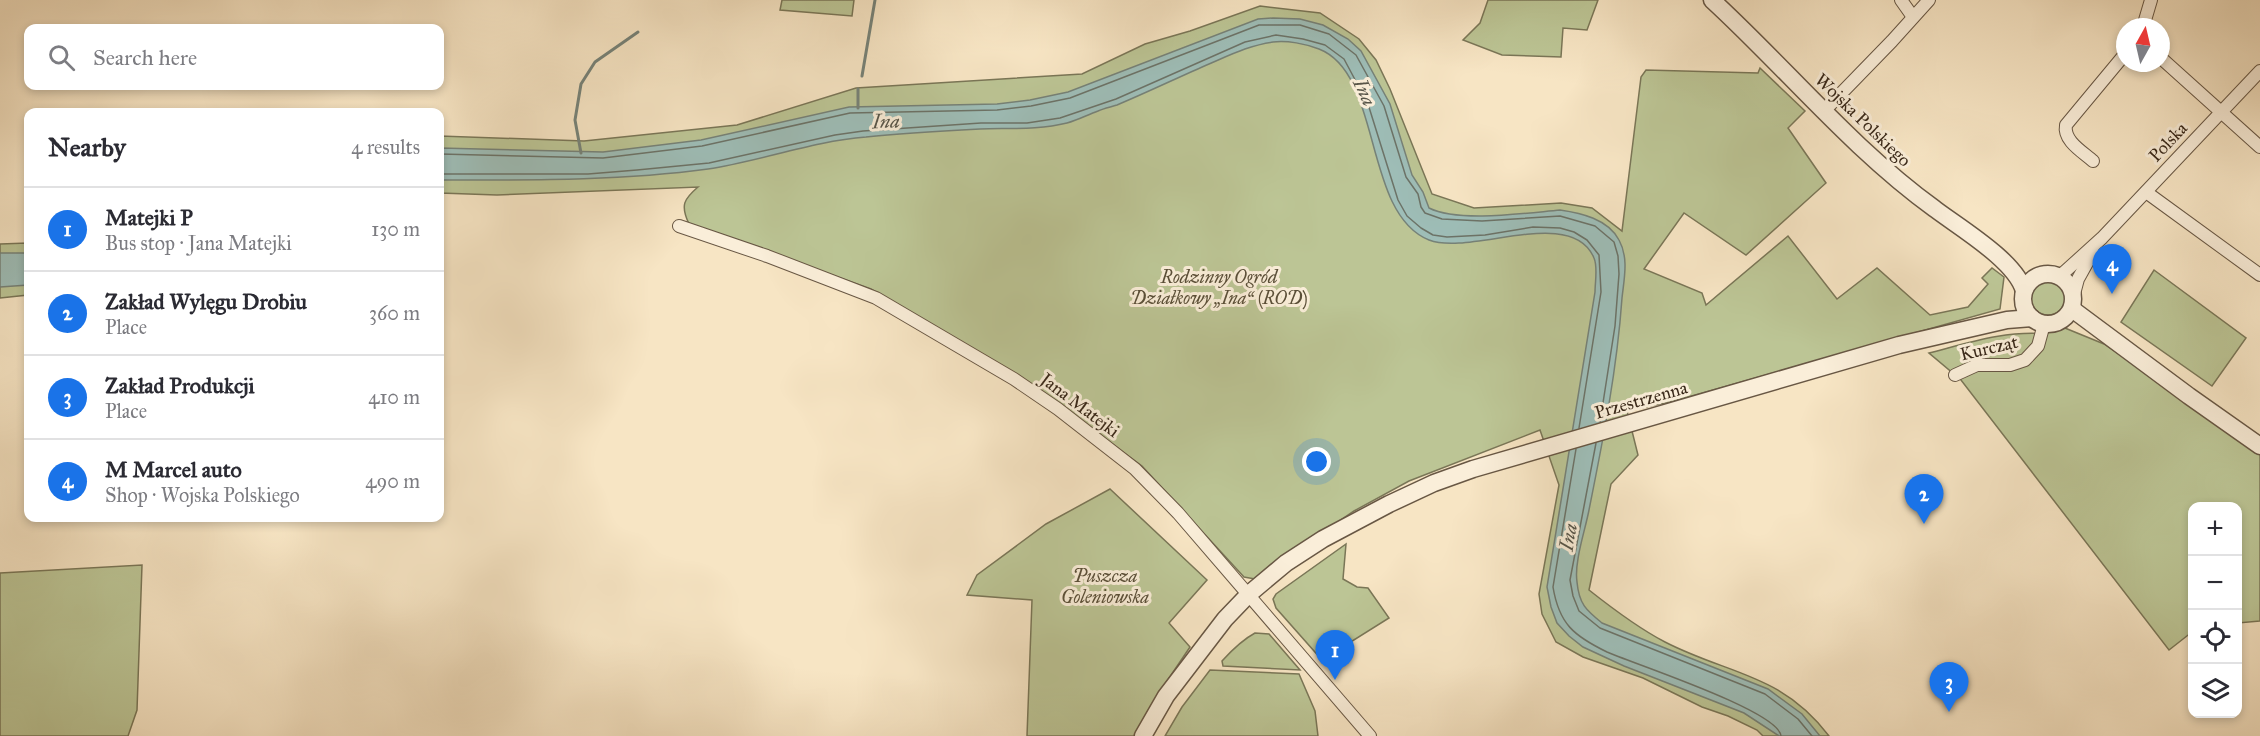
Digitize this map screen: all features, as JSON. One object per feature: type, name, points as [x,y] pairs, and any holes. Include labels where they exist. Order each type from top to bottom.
[{"type":"street","name":"Wojska Polskiego","points":[[1712,0],[1898,181],[1997,255],[2021,281],[2023,295]]},
{"type":"street","points":[[1901,0],[1913,17]]},
{"type":"street","points":[[1824,111],[1929,0]]},
{"type":"street","points":[[2146,18],[2151,0]]},
{"type":"street","points":[[2093,161],[2068,138],[2065,132],[2066,125],[2116,65]]},
{"type":"street","points":[[2170,66],[2260,147]]},
{"type":"street","name":"Polska","points":[[2060,276],[2102,238],[2260,71]]},
{"type":"street","points":[[2146,192],[2260,275]]},
{"type":"street","name":"Jana Matejki","points":[[680,226],[767,256],[876,298],[1014,379],[1135,469],[1178,513],[1370,736]]},
{"type":"street","name":"Polska","points":[[2056,313],[2102,238]]},
{"type":"street","name":"Wojska Polskiego","points":[[1997,255],[2039,275]]},
{"type":"street","points":[[2056,313],[2066,280],[2046,273],[2039,275],[2032,279],[2023,295],[2027,313],[2056,313],[2114,341],[2260,446]]},
{"type":"street","name":"Przestrzenna","points":[[1960,330],[1987,320],[2023,295]]},
{"type":"street","name":"Przestrzenna","points":[[1143,736],[1166,696],[1194,661],[1252,598],[1341,531],[1389,504],[1434,483],[1623,425],[1899,345],[2012,319],[2056,313]]},
{"type":"street","name":"Kurcząt","points":[[1955,375],[1977,365],[2010,365],[2025,360],[2038,346],[2056,313]]},
{"type":"green space","points":[[782,0],[854,0],[852,16],[780,10]]},
{"type":"green space","points":[[1488,0],[1598,0],[1587,30],[1563,28],[1561,57],[1502,55],[1463,40],[1480,23]]},
{"type":"green space","name":"Rodzinny Ogród Działkowy „Ina“ (ROD)","points":[[1260,6],[1320,13],[1359,39],[1376,60],[1432,194],[1474,208],[1561,203],[1592,208],[1622,231],[1641,77],[1646,70],[1758,73],[1760,68],[1805,111],[1788,128],[1826,183],[1746,255],[1684,213],[1644,269],[1702,293],[1706,305],[1788,236],[1837,299],[1877,268],[1930,315],[1968,307],[1988,284],[1982,278],[1992,268],[2004,277],[2000,309],[1674,401],[1627,411],[1638,455],[1611,484],[1589,590],[1635,624],[1665,642],[1773,687],[1811,715],[1829,736],[1763,736],[1757,730],[1728,716],[1702,707],[1643,678],[1583,657],[1556,642],[1542,614],[1539,594],[1559,485],[1540,430],[1409,481],[1354,511],[1255,579],[1244,577],[1142,466],[1038,389],[871,289],[689,224],[684,207],[689,195],[698,187],[497,195],[444,193],[444,136],[584,141],[737,125],[856,88],[1082,74],[1145,44]]},
{"type":"green space","points":[[24,243],[24,295],[0,298],[0,244]]},
{"type":"green space","points":[[2154,270],[2246,338],[2212,386],[2121,322]]},
{"type":"green space","points":[[2048,281],[2060,286],[2065,298],[2060,310],[2048,315],[2036,310],[2031,298],[2036,286]]},
{"type":"green space","points":[[2060,326],[2104,344],[2260,450],[2260,621],[2242,623],[2242,502],[2188,502],[2188,635],[2169,650],[1961,380],[1929,353],[2002,336],[2047,334],[2052,327]]},
{"type":"green space","name":"Puszcza Goleniowska","points":[[1110,489],[1207,580],[1169,623],[1190,647],[1157,696],[1134,736],[1027,736],[1032,600],[967,595],[977,575],[1046,524]]},
{"type":"green space","points":[[1346,544],[1343,579],[1357,587],[1368,588],[1389,618],[1322,660],[1276,608],[1273,599],[1276,594]]},
{"type":"green space","points":[[142,565],[137,710],[128,736],[0,736],[0,573]]},
{"type":"green space","points":[[1255,633],[1269,634],[1300,670],[1223,666],[1222,661],[1241,642]]},
{"type":"green space","points":[[1210,670],[1299,674],[1315,711],[1318,736],[1165,736],[1182,707]]},
{"type":"water","name":"Ina","points":[[1258,19],[1300,19],[1323,25],[1348,39],[1361,51],[1390,104],[1412,175],[1423,192],[1429,208],[1442,213],[1475,216],[1560,210],[1593,218],[1614,233],[1624,254],[1625,276],[1609,405],[1577,565],[1578,590],[1582,601],[1602,623],[1768,689],[1802,714],[1820,736],[1779,736],[1744,713],[1624,666],[1583,647],[1557,623],[1547,587],[1595,292],[1594,258],[1582,243],[1565,235],[1543,233],[1447,243],[1429,240],[1408,225],[1393,202],[1382,174],[1354,86],[1339,63],[1319,49],[1284,42],[1256,45],[1117,105],[1071,122],[1056,125],[1035,128],[923,132],[846,139],[708,169],[675,173],[574,179],[444,180],[444,148],[603,152],[701,140],[849,107],[997,104],[1030,100],[1068,92]]},
{"type":"water","points":[[0,253],[24,253],[24,285],[0,287]]},
{"type":"waterway","points":[[862,76],[875,0]]},
{"type":"waterway","points":[[581,153],[575,120],[581,84],[595,62],[638,32]]},
{"type":"waterway","points":[[858,89],[858,108]]},
{"type":"place","name":"M Marcel auto","points":[[2112,294]]},
{"type":"place","name":"Zakład Wylęgu Drobiu","points":[[1924,524]]},
{"type":"place","name":"Matejki P","points":[[1335,680]]},
{"type":"place","name":"Zakład Produkcji","points":[[1949,712]]}]
